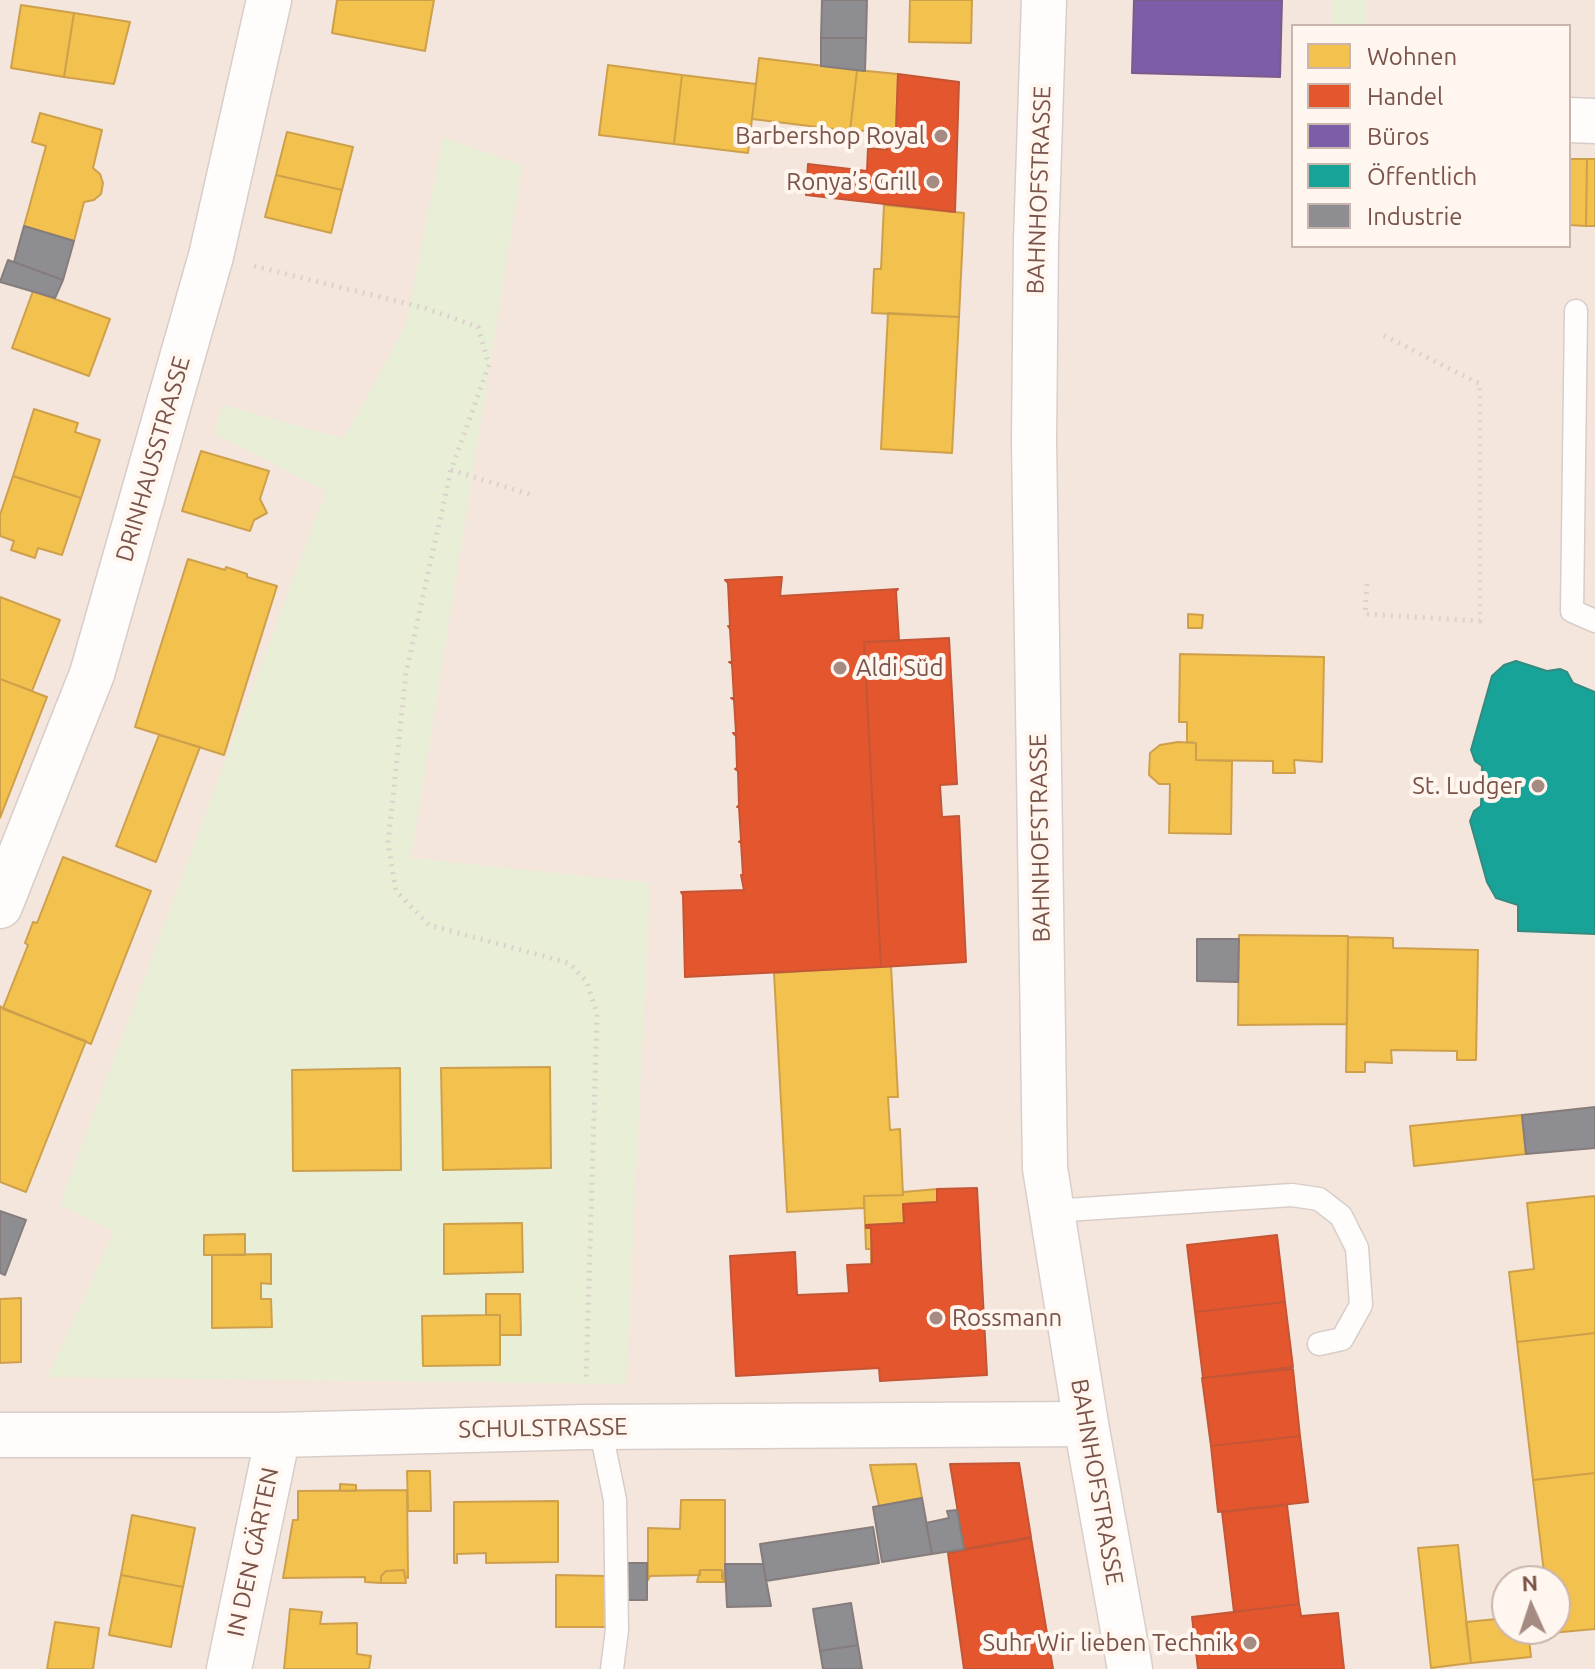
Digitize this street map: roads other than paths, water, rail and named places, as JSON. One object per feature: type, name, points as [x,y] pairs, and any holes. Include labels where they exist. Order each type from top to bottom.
[{"type":"street","name":"DRINHAUSSTRASSE","points":[[0,906],[92,674],[211,256],[269,0]]},
{"type":"street","name":"BAHNHOFSTRASSE","points":[[1044,0],[1036,241],[1034,441],[1045,1168],[1130,1669]]},
{"type":"street","points":[[1571,120],[1595,121]]},
{"type":"street","name":"SCHULSTRASSE","points":[[0,1435],[278,1435],[592,1427],[1086,1424]]},
{"type":"street","name":"IN DEN GÄRTEN","points":[[229,1669],[278,1435]]},
{"type":"lane","points":[[1576,311],[1572,611],[1595,621]]},
{"type":"lane","points":[[1052,1211],[1292,1195],[1319,1199],[1341,1216],[1357,1248],[1361,1305],[1342,1339],[1319,1344]]},
{"type":"lane","points":[[592,1427],[615,1500],[617,1630],[612,1669]]},
{"type":"place","name":"Barbershop Royal","points":[[941,136]]},
{"type":"place","name":"Ronya’s Grill","points":[[933,182]]},
{"type":"place","name":"Aldi Süd","points":[[840,668]]},
{"type":"place","name":"St. Ludger","points":[[1538,786]]},
{"type":"place","name":"Rossmann","points":[[936,1318]]},
{"type":"place","name":"Suhr Wir lieben Technik","points":[[1250,1643]]}]
